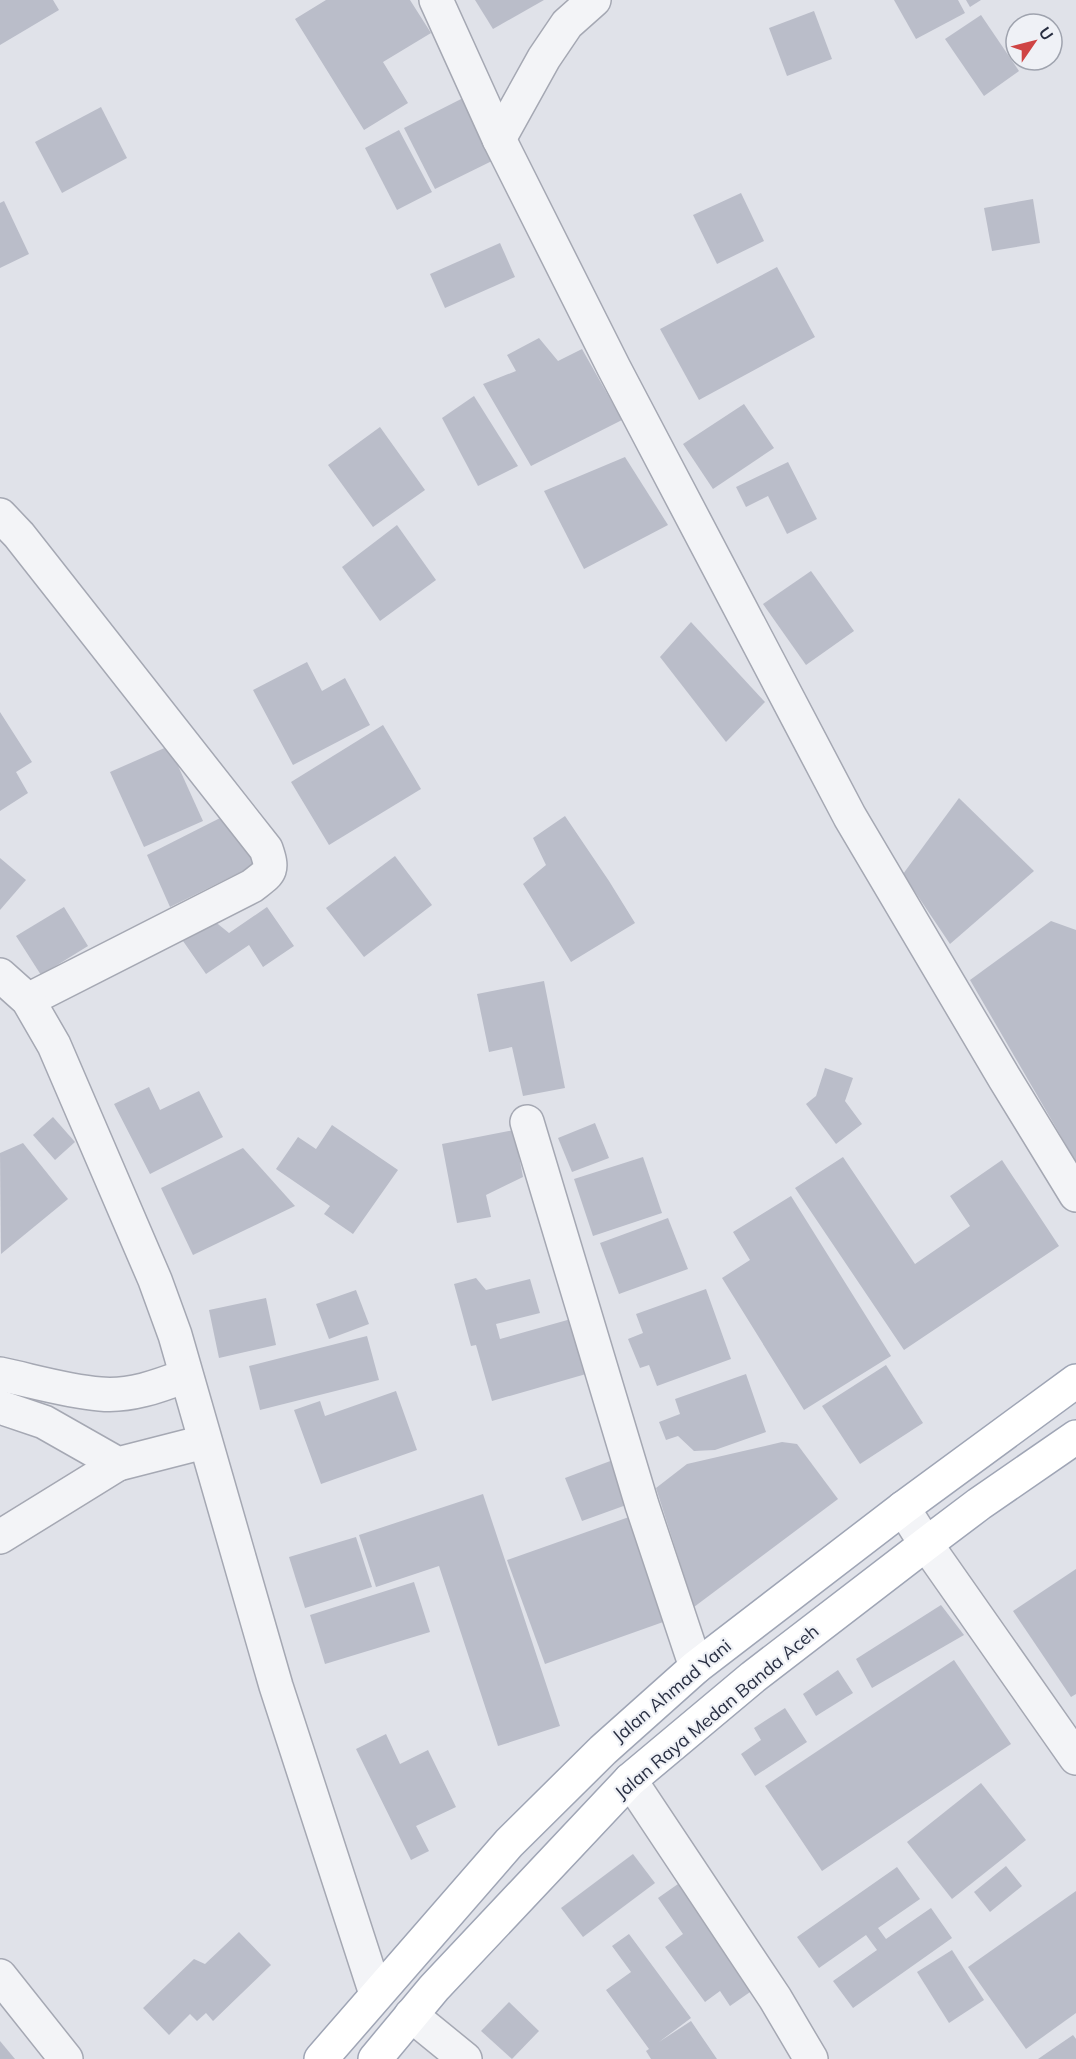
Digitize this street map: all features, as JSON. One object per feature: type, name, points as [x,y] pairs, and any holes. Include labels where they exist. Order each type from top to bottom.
[{"type":"main road","name":"Jalan Ahmad Yani","points":[[321,2059],[509,1843],[603,1750],[696,1667],[903,1508],[1076,1382]]},
{"type":"main road","name":"Jalan Raya Medan Banda Aceh","points":[[375,2059],[411,2015],[630,1780],[753,1677],[979,1504],[1076,1437]]},
{"type":"street","points":[[436,0],[499,139],[614,368],[850,817],[1076,1196]]},
{"type":"street","points":[[499,139],[544,58],[567,24],[594,0]]},
{"type":"street","points":[[0,515],[20,535],[266,849],[271,864],[267,874],[252,886],[28,1000]]},
{"type":"street","points":[[0,975],[28,1000],[54,1045],[175,1335],[276,1686],[376,1994]]},
{"type":"street","points":[[526,1122],[642,1505],[696,1667]]},
{"type":"street","points":[[0,1374],[102,1395],[148,1389],[185,1376]]},
{"type":"street","points":[[0,1407],[44,1422],[118,1464]]},
{"type":"street","points":[[0,1537],[118,1464],[204,1442]]},
{"type":"street","points":[[903,1508],[1076,1758]]},
{"type":"street","points":[[630,1780],[775,1998],[811,2059]]},
{"type":"street","points":[[0,1976],[66,2059]]},
{"type":"street","points":[[411,2015],[465,2059]]},
{"type":"building","points":[[0,0],[53,0],[59,10],[0,45]]},
{"type":"building","points":[[326,0],[410,0],[431,33],[383,62],[408,103],[364,130],[295,19]]},
{"type":"building","points":[[475,0],[544,0],[493,29]]},
{"type":"building","points":[[894,0],[958,0],[965,13],[916,39]]},
{"type":"building","points":[[966,0],[981,0],[970,7]]},
{"type":"building","points":[[814,11],[832,59],[787,76],[769,28]]},
{"type":"building","points":[[981,15],[1004,49],[1004,72],[1018,72],[984,96],[945,39]]},
{"type":"building","points":[[465,97],[496,159],[435,189],[404,128]]},
{"type":"building","points":[[101,107],[127,158],[62,193],[35,142]]},
{"type":"building","points":[[399,130],[432,192],[397,210],[365,148]]},
{"type":"building","points":[[741,193],[764,241],[717,264],[693,215]]},
{"type":"building","points":[[1033,199],[1040,243],[992,251],[984,208]]},
{"type":"building","points":[[4,201],[29,254],[0,268],[0,203]]},
{"type":"building","points":[[500,243],[515,277],[445,308],[430,274]]},
{"type":"building","points":[[777,267],[815,337],[699,400],[660,329]]},
{"type":"building","points":[[539,338],[558,361],[582,349],[622,420],[531,466],[483,384],[516,371],[507,355]]},
{"type":"building","points":[[474,396],[518,466],[478,486],[442,418]]},
{"type":"building","points":[[744,404],[774,448],[713,489],[683,444]]},
{"type":"building","points":[[380,427],[425,490],[373,527],[328,465]]},
{"type":"building","points":[[625,457],[668,525],[584,569],[544,491]]},
{"type":"building","points":[[788,462],[817,519],[787,534],[768,496],[746,507],[736,487]]},
{"type":"building","points":[[397,525],[436,580],[380,621],[342,567]]},
{"type":"building","points":[[811,571],[854,631],[806,665],[763,604]]},
{"type":"building","points":[[691,622],[765,702],[726,742],[660,657]]},
{"type":"building","points":[[307,662],[322,691],[345,678],[370,725],[293,765],[253,690]]},
{"type":"building","points":[[0,712],[32,762],[16,772],[28,793],[0,811]]},
{"type":"building","points":[[383,725],[421,789],[329,845],[291,782]]},
{"type":"building","points":[[169,746],[203,821],[144,847],[110,772]]},
{"type":"building","points":[[959,798],[1034,871],[950,944],[903,874]]},
{"type":"building","points":[[224,816],[259,863],[170,907],[147,855]]},
{"type":"building","points":[[565,816],[635,923],[571,962],[523,884],[546,865],[533,838]]},
{"type":"building","points":[[395,856],[432,905],[364,957],[326,908]]},
{"type":"building","points":[[0,858],[26,880],[0,910]]},
{"type":"building","points":[[64,907],[88,946],[41,975],[16,936]]},
{"type":"building","points":[[267,907],[294,946],[263,967],[249,945],[206,974],[183,941],[213,920],[229,933]]},
{"type":"building","points":[[1051,921],[1076,930],[1076,1162],[970,980]]},
{"type":"building","points":[[544,981],[565,1088],[523,1096],[512,1047],[489,1052],[477,994]]},
{"type":"building","points":[[825,1068],[853,1078],[845,1101],[862,1124],[836,1144],[806,1104],[816,1096]]},
{"type":"building","points":[[149,1087],[160,1110],[199,1091],[223,1137],[150,1174],[114,1104]]},
{"type":"building","points":[[53,1117],[75,1142],[55,1160],[33,1135]]},
{"type":"building","points":[[595,1123],[609,1158],[572,1172],[558,1138]]},
{"type":"building","points":[[332,1125],[398,1170],[353,1234],[324,1214],[330,1206],[276,1169],[298,1137],[316,1149]]},
{"type":"building","points":[[514,1130],[523,1177],[486,1195],[491,1217],[457,1223],[442,1144]]},
{"type":"building","points":[[23,1143],[68,1199],[1,1254],[0,1153]]},
{"type":"building","points":[[243,1148],[295,1206],[193,1255],[161,1188]]},
{"type":"building","points":[[643,1157],[662,1213],[593,1236],[574,1179]]},
{"type":"building","points":[[843,1157],[915,1264],[970,1226],[950,1196],[1002,1160],[1059,1246],[904,1350],[795,1188]]},
{"type":"building","points":[[791,1196],[891,1356],[804,1410],[722,1278],[750,1260],[733,1232]]},
{"type":"building","points":[[668,1218],[688,1269],[619,1294],[600,1243]]},
{"type":"building","points":[[476,1278],[486,1290],[530,1279],[540,1313],[496,1324],[500,1339],[571,1319],[586,1374],[492,1401],[476,1345],[471,1346],[454,1284]]},
{"type":"building","points":[[706,1289],[731,1359],[657,1386],[649,1365],[640,1368],[628,1339],[643,1333],[636,1314]]},
{"type":"building","points":[[356,1290],[369,1324],[329,1339],[316,1304]]},
{"type":"building","points":[[266,1298],[276,1345],[219,1358],[209,1310]]},
{"type":"building","points":[[367,1336],[379,1380],[260,1410],[249,1366]]},
{"type":"building","points":[[886,1365],[923,1423],[860,1464],[822,1406]]},
{"type":"building","points":[[746,1374],[766,1432],[715,1450],[694,1451],[678,1436],[666,1440],[659,1422],[680,1414],[675,1399]]},
{"type":"building","points":[[396,1391],[417,1450],[321,1484],[294,1410],[320,1401],[325,1416]]},
{"type":"building","points":[[782,1442],[797,1444],[838,1499],[694,1607],[656,1488],[687,1464]]},
{"type":"building","points":[[613,1460],[629,1504],[582,1521],[565,1478]]},
{"type":"building","points":[[483,1494],[560,1726],[498,1746],[439,1566],[376,1587],[359,1535]]},
{"type":"building","points":[[629,1517],[666,1621],[545,1664],[507,1560]]},
{"type":"building","points":[[356,1537],[372,1587],[305,1608],[289,1557]]},
{"type":"building","points":[[1076,1569],[1076,1694],[1071,1697],[1013,1611]]},
{"type":"building","points":[[414,1582],[430,1632],[325,1664],[310,1615]]},
{"type":"building","points":[[941,1605],[964,1635],[872,1688],[856,1659]]},
{"type":"building","points":[[954,1660],[1011,1744],[822,1871],[765,1786]]},
{"type":"building","points":[[838,1670],[853,1693],[816,1716],[803,1694]]},
{"type":"building","points":[[785,1708],[807,1742],[755,1776],[741,1754],[761,1740],[754,1728]]},
{"type":"building","points":[[386,1734],[400,1764],[428,1750],[456,1807],[416,1826],[429,1851],[411,1860],[356,1749]]},
{"type":"building","points":[[981,1783],[1026,1840],[952,1899],[907,1842]]},
{"type":"building","points":[[633,1854],[655,1883],[583,1937],[561,1908]]},
{"type":"building","points":[[1006,1866],[1022,1886],[990,1912],[974,1892]]},
{"type":"building","points":[[897,1867],[920,1899],[878,1928],[886,1939],[931,1908],[952,1938],[853,2008],[833,1981],[877,1950],[866,1935],[819,1968],[797,1937]]},
{"type":"building","points":[[688,1877],[763,1983],[730,2006],[720,1991],[705,2002],[665,1947],[683,1934],[658,1898]]},
{"type":"building","points":[[1076,1891],[1076,2013],[1026,2049],[968,1967]]},
{"type":"building","points":[[239,1932],[271,1965],[213,2021],[206,2013],[197,2021],[190,2014],[169,2035],[143,2008],[194,1959],[205,1964]]},
{"type":"building","points":[[629,1934],[691,2018],[659,2042],[691,2021],[717,2059],[651,2059],[646,2051],[649,2049],[606,1990],[631,1972],[612,1946]]},
{"type":"building","points":[[952,1950],[984,2000],[949,2023],[917,1972]]},
{"type":"building","points":[[509,2002],[539,2031],[512,2059],[481,2031]]},
{"type":"building","points":[[1073,2035],[1076,2039],[1076,2059],[1038,2059]]},
{"type":"building","points":[[0,2041],[15,2059],[0,2059]]}]
